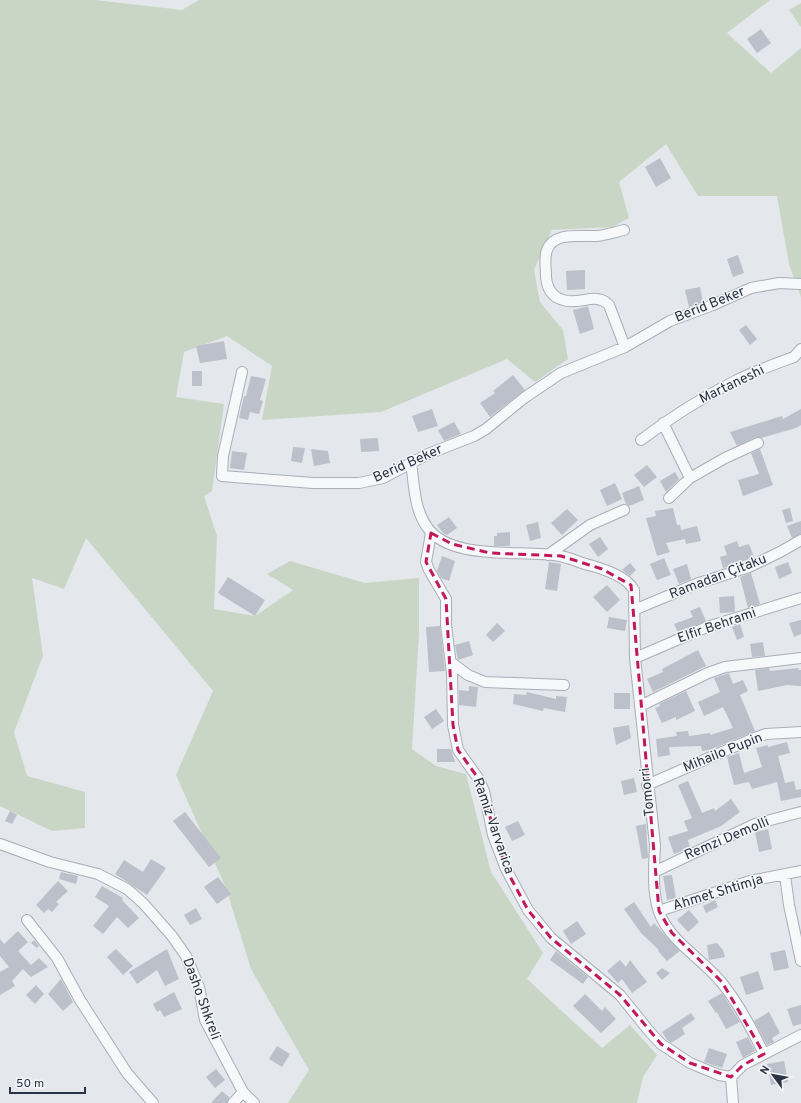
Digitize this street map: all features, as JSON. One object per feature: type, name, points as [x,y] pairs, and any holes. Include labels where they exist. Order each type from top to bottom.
[{"type":"street","points":[[624,230],[598,236],[564,236],[551,243],[545,256],[549,290],[554,296],[568,302],[597,298],[606,302],[610,305],[625,347]]},
{"type":"street","name":"Berid Beker","points":[[242,372],[224,456],[222,476],[313,483],[359,483],[383,478],[411,462],[486,430],[524,398],[561,373],[625,347],[670,321],[706,308],[751,288],[779,283],[801,284]]},
{"type":"street","name":"Martaneshi","points":[[641,440],[663,423],[738,380],[794,357],[801,350]]},
{"type":"street","points":[[663,423],[690,478]]},
{"type":"street","points":[[669,498],[690,478],[725,458],[758,443]]},
{"type":"street","points":[[411,462],[418,505],[422,519],[431,533]]},
{"type":"street","points":[[548,555],[590,525],[624,510]]},
{"type":"street","name":"Tomorri","points":[[431,533],[452,544],[471,550],[507,554],[561,556],[602,569],[626,581],[634,590],[635,658],[647,785],[655,846],[654,872],[659,911],[672,933],[722,982],[742,1013],[764,1054]]},
{"type":"street","name":"Ramiz Varvarica","points":[[431,533],[426,562],[446,599],[446,625],[452,663],[453,725],[458,750],[478,778],[484,791],[494,835],[506,869],[530,912],[551,938],[620,995],[661,1044],[690,1063],[719,1075],[731,1078]]},
{"type":"street","name":"Ramadan Çitaku","points":[[634,610],[696,584],[749,567],[801,540]]},
{"type":"street","name":"Elfir Behrami","points":[[635,658],[708,627],[801,598]]},
{"type":"street","points":[[640,706],[702,676],[725,667],[801,658]]},
{"type":"street","points":[[452,663],[468,675],[486,682],[564,685]]},
{"type":"street","name":"Mihailo Pupin","points":[[647,785],[766,734],[801,732]]},
{"type":"street","name":"Remzi Demolli","points":[[654,872],[755,824],[801,812]]},
{"type":"street","name":"Dasho Shkreli","points":[[0,844],[50,862],[98,874],[127,889],[143,903],[172,936],[190,963],[198,987],[205,1020],[243,1092],[254,1103]]},
{"type":"street","name":"Ahmet Shtimja","points":[[659,911],[750,881],[801,871]]},
{"type":"street","points":[[785,875],[793,928],[801,961]]},
{"type":"street","points":[[27,920],[57,958],[80,1000],[127,1073],[153,1103]]},
{"type":"street","points":[[734,1103],[731,1078],[743,1065],[801,1035]]},
{"type":"street","points":[[233,1103],[243,1092]]},
{"type":"highlighted area","points":[[431,533],[452,544],[490,553],[561,556],[602,569],[631,585],[659,911],[672,933],[722,982],[764,1054],[743,1065],[731,1077],[690,1063],[661,1044],[620,995],[551,938],[528,910],[506,869],[478,778],[458,750],[453,725],[446,599],[426,562]]},
{"type":"green space","points":[[0,0],[95,0],[182,10],[199,0],[770,0],[727,33],[771,73],[801,48],[801,297],[789,264],[777,196],[698,196],[666,144],[619,182],[629,218],[612,227],[552,230],[534,270],[540,302],[563,330],[568,359],[535,382],[507,359],[381,412],[262,420],[272,366],[227,336],[184,352],[176,397],[224,404],[212,491],[204,496],[217,536],[214,609],[255,616],[293,590],[267,574],[290,561],[365,583],[419,578],[419,633],[412,749],[436,766],[466,774],[491,872],[543,953],[527,979],[602,1048],[630,1025],[657,1055],[643,1077],[637,1103],[288,1103],[309,1070],[251,969],[226,888],[176,775],[213,691],[86,538],[64,589],[32,578],[43,656],[14,732],[27,776],[85,792],[85,828],[52,831],[0,806]]},
{"type":"green space","points":[[801,3],[801,27],[789,10]]},
{"type":"building","points":[[761,29],[771,43],[757,53],[747,39]]},
{"type":"building","points":[[660,158],[671,178],[656,187],[645,167]]},
{"type":"building","points":[[738,255],[744,273],[733,277],[727,259]]},
{"type":"building","points":[[585,270],[585,289],[567,290],[566,271]]},
{"type":"building","points":[[700,287],[703,302],[689,307],[685,290]]},
{"type":"building","points":[[588,306],[594,329],[580,334],[573,310]]},
{"type":"building","points":[[746,325],[757,339],[750,345],[739,330]]},
{"type":"building","points":[[224,341],[227,359],[200,363],[196,346]]},
{"type":"building","points":[[192,371],[202,371],[202,386],[192,386]]},
{"type":"building","points":[[513,375],[525,390],[490,417],[480,403],[495,393],[493,391]]},
{"type":"building","points":[[251,376],[266,379],[260,400],[263,401],[259,414],[250,412],[248,420],[239,418],[244,396],[246,396]]},
{"type":"building","points":[[432,409],[438,426],[418,432],[412,416]]},
{"type":"building","points":[[801,409],[801,425],[796,428],[761,438],[756,437],[737,446],[730,432],[782,416],[783,419]]},
{"type":"building","points":[[454,422],[461,434],[444,441],[438,430]]},
{"type":"building","points":[[378,438],[379,451],[361,452],[360,439]]},
{"type":"building","points":[[293,447],[305,448],[302,463],[291,461]]},
{"type":"building","points":[[311,449],[328,451],[330,463],[314,466]]},
{"type":"building","points":[[760,449],[773,485],[743,496],[738,480],[759,474],[751,453]]},
{"type":"building","points":[[232,451],[247,453],[244,470],[230,468]]},
{"type":"building","points":[[647,465],[657,477],[644,487],[634,475]]},
{"type":"building","points":[[675,472],[679,479],[666,492],[660,481]]},
{"type":"building","points":[[615,483],[622,499],[607,506],[600,490]]},
{"type":"building","points":[[639,486],[644,500],[629,506],[626,504],[622,493]]},
{"type":"building","points":[[673,508],[677,525],[680,525],[681,530],[697,526],[701,541],[686,544],[685,539],[666,543],[670,552],[657,556],[646,518],[656,516],[655,511]]},
{"type":"building","points":[[790,508],[793,521],[786,523],[782,510]]},
{"type":"building","points":[[567,509],[578,520],[562,535],[551,523]]},
{"type":"building","points":[[449,517],[457,528],[447,535],[443,533],[437,525]]},
{"type":"building","points":[[801,521],[801,534],[792,538],[787,526]]},
{"type":"building","points":[[538,522],[541,538],[530,541],[526,525]]},
{"type":"building","points":[[510,532],[510,546],[494,546],[494,536],[497,536],[497,533]]},
{"type":"building","points":[[600,537],[608,549],[598,557],[589,544]]},
{"type":"building","points":[[737,541],[739,547],[749,544],[754,557],[736,564],[736,562],[731,563],[732,566],[723,568],[720,557],[727,555],[724,546]]},
{"type":"building","points":[[442,556],[455,561],[449,581],[441,578],[437,571]]},
{"type":"building","points":[[664,558],[671,575],[657,580],[650,564]]},
{"type":"building","points":[[549,562],[561,564],[557,591],[545,589]]},
{"type":"building","points":[[788,562],[792,573],[779,579],[775,567]]},
{"type":"building","points":[[630,563],[636,570],[630,576],[622,570]]},
{"type":"building","points":[[687,564],[691,579],[679,584],[673,569]]},
{"type":"building","points":[[751,573],[760,604],[748,608],[740,577]]},
{"type":"building","points":[[228,577],[265,600],[255,616],[218,593]]},
{"type":"building","points":[[607,585],[620,600],[607,612],[593,597]]},
{"type":"building","points":[[734,596],[735,612],[720,613],[719,597]]},
{"type":"building","points":[[700,607],[706,621],[678,633],[674,624],[693,617],[690,611]]},
{"type":"building","points":[[609,617],[627,620],[625,631],[607,628]]},
{"type":"building","points":[[801,620],[801,634],[794,637],[789,623]]},
{"type":"building","points":[[497,623],[505,631],[493,642],[486,635]]},
{"type":"building","points":[[740,624],[744,637],[737,640],[732,627]]},
{"type":"building","points":[[440,626],[445,671],[429,672],[426,627]]},
{"type":"building","points":[[469,641],[473,655],[458,660],[455,645]]},
{"type":"building","points":[[763,642],[765,656],[752,657],[750,644]]},
{"type":"building","points":[[698,650],[706,666],[653,692],[647,679],[663,672],[662,669]]},
{"type":"building","points":[[769,668],[770,671],[799,668],[798,670],[801,670],[801,686],[787,685],[758,691],[755,670]]},
{"type":"building","points":[[729,673],[733,684],[743,680],[748,691],[740,695],[755,731],[710,750],[702,751],[701,746],[669,747],[670,755],[658,757],[656,739],[677,736],[676,732],[688,731],[689,736],[710,733],[710,735],[733,728],[723,707],[704,716],[698,702],[720,692],[714,678]]},
{"type":"building","points":[[469,686],[478,687],[476,707],[459,705],[459,690],[469,691]]},
{"type":"building","points":[[686,691],[695,711],[676,720],[676,717],[662,723],[655,708],[660,706],[659,704]]},
{"type":"building","points":[[527,692],[556,699],[556,696],[567,697],[565,712],[544,708],[543,711],[513,704],[514,694],[526,695]]},
{"type":"building","points":[[614,693],[630,693],[630,709],[614,709]]},
{"type":"building","points":[[436,709],[444,721],[432,729],[424,717]]},
{"type":"building","points":[[629,725],[631,738],[616,745],[613,728]]},
{"type":"building","points":[[787,742],[790,753],[778,756],[785,783],[794,781],[796,790],[801,789],[801,797],[781,801],[777,782],[752,789],[749,782],[734,785],[727,757],[739,753],[744,773],[762,767],[756,748],[768,745],[768,747]]},
{"type":"building","points":[[437,749],[451,749],[455,762],[437,762]]},
{"type":"building","points":[[634,778],[637,792],[624,795],[621,781]]},
{"type":"building","points":[[688,781],[702,813],[714,808],[715,811],[731,799],[740,812],[721,826],[688,840],[690,848],[674,854],[668,837],[688,831],[684,821],[692,818],[678,785]]},
{"type":"building","points":[[10,811],[17,815],[12,824],[5,821]]},
{"type":"building","points":[[185,812],[221,858],[209,867],[173,821]]},
{"type":"building","points":[[518,821],[525,835],[512,841],[505,827]]},
{"type":"building","points":[[646,824],[648,858],[642,859],[636,826]]},
{"type":"building","points":[[768,829],[772,849],[759,852],[755,832]]},
{"type":"building","points":[[151,859],[166,868],[147,895],[115,874],[124,860],[143,872]]},
{"type":"building","points":[[61,872],[78,876],[76,884],[59,879]]},
{"type":"building","points":[[672,875],[676,898],[667,900],[663,876]]},
{"type":"building","points":[[218,877],[231,894],[217,904],[204,887]]},
{"type":"building","points":[[58,881],[68,891],[56,902],[59,904],[52,912],[48,909],[44,913],[36,905]]},
{"type":"building","points":[[102,886],[123,898],[122,900],[139,918],[128,928],[117,917],[103,934],[93,926],[109,906],[95,897]]},
{"type":"building","points":[[715,900],[718,907],[706,913],[703,906]]},
{"type":"building","points":[[634,902],[651,927],[654,923],[680,951],[667,961],[658,951],[659,950],[641,933],[624,909]]},
{"type":"building","points":[[196,908],[202,919],[190,925],[184,915]]},
{"type":"building","points":[[689,910],[699,922],[688,932],[677,920]]},
{"type":"building","points":[[577,921],[586,934],[571,944],[563,931]]},
{"type":"building","points":[[18,931],[28,942],[18,951],[31,965],[39,958],[48,967],[31,977],[23,969],[12,981],[15,986],[0,995],[0,972],[9,967],[0,956],[0,939],[4,944]]},
{"type":"building","points":[[34,940],[39,946],[37,948],[31,943]]},
{"type":"building","points":[[717,943],[723,950],[725,957],[709,960],[707,945]]},
{"type":"building","points":[[116,949],[133,966],[123,975],[107,957]]},
{"type":"building","points":[[167,949],[179,979],[165,986],[157,970],[137,984],[129,972]]},
{"type":"building","points":[[785,950],[789,968],[774,971],[770,953]]},
{"type":"building","points":[[556,951],[588,977],[583,984],[550,960]]},
{"type":"building","points":[[620,960],[626,967],[630,960],[647,982],[632,993],[622,979],[618,983],[607,971]]},
{"type":"building","points":[[662,968],[670,973],[662,980],[656,973]]},
{"type":"building","points":[[758,971],[764,989],[746,995],[740,977]]},
{"type":"building","points":[[61,979],[73,1002],[63,1011],[48,994]]},
{"type":"building","points":[[36,985],[44,994],[35,1004],[26,995]]},
{"type":"building","points":[[174,992],[182,1009],[164,1017],[160,1010],[157,1012],[153,1004]]},
{"type":"building","points":[[722,993],[740,1022],[726,1029],[717,1012],[716,1013],[708,1001]]},
{"type":"building","points":[[585,994],[602,1011],[605,1007],[616,1019],[601,1033],[573,1006]]},
{"type":"building","points":[[801,1005],[801,1024],[793,1026],[787,1009]]},
{"type":"building","points":[[769,1012],[780,1033],[772,1038],[774,1042],[767,1045],[754,1021]]},
{"type":"building","points":[[691,1013],[695,1019],[682,1028],[685,1034],[671,1043],[667,1040],[662,1032]]},
{"type":"building","points":[[748,1037],[755,1051],[743,1058],[736,1042]]},
{"type":"building","points":[[277,1046],[290,1054],[282,1067],[269,1059]]},
{"type":"building","points":[[709,1048],[727,1054],[722,1068],[704,1062]]},
{"type":"building","points":[[784,1061],[788,1082],[771,1085],[767,1064]]},
{"type":"building","points":[[216,1069],[225,1080],[215,1088],[206,1077]]},
{"type":"building","points":[[222,1091],[229,1097],[227,1103],[211,1103]]}]
